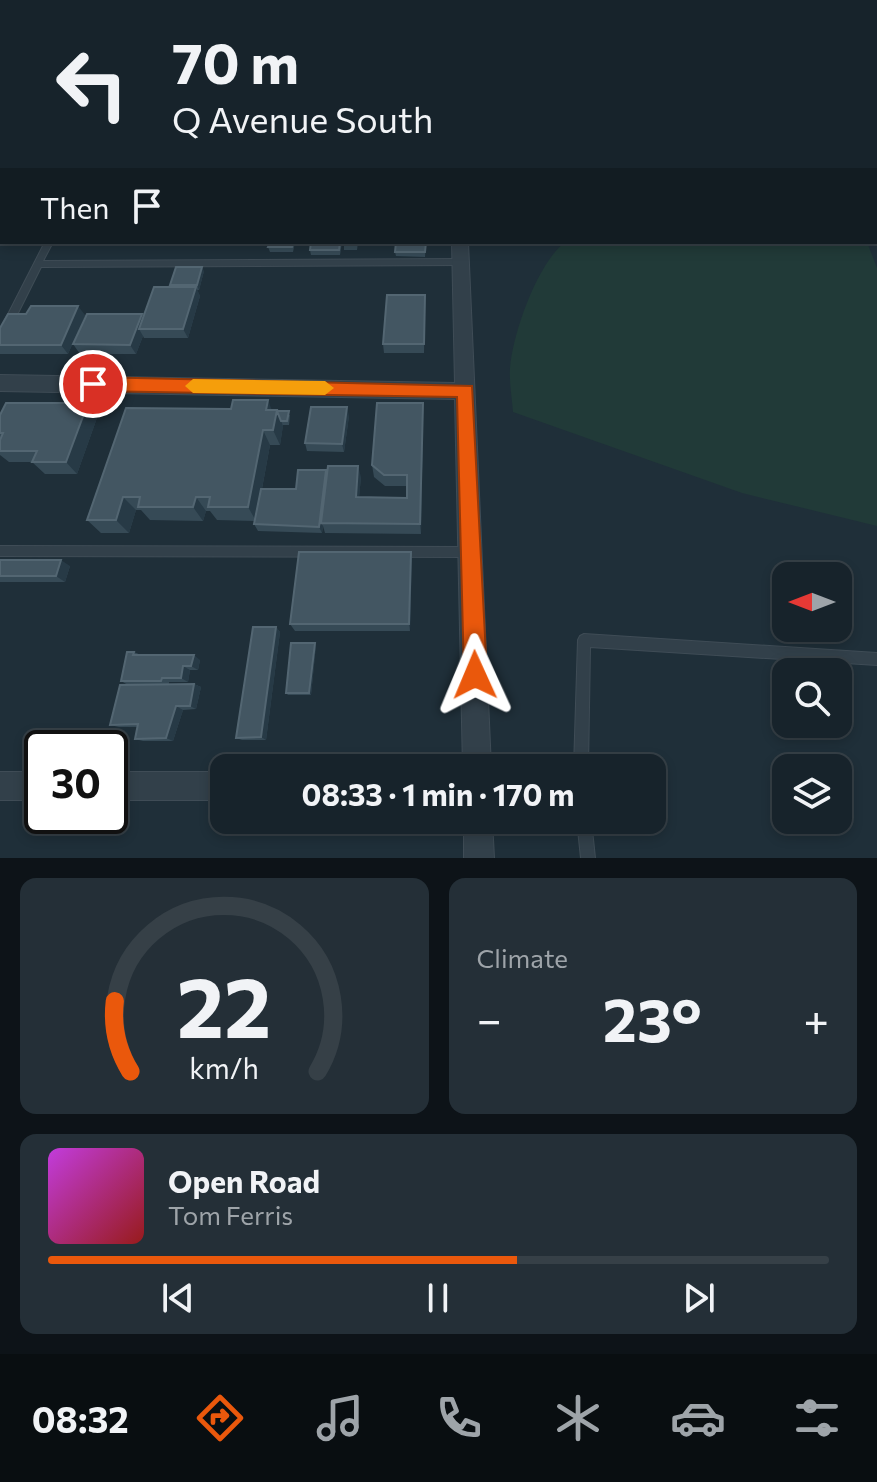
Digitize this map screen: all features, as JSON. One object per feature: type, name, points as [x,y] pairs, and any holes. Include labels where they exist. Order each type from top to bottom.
[{"type":"street","points":[[460,252],[477,754]]},
{"type":"street","points":[[0,383],[466,391]]},
{"type":"street","points":[[0,786],[24,786]]},
{"type":"street","points":[[128,786],[210,786]]},
{"type":"street","points":[[478,834],[479,858]]},
{"type":"lane","points":[[0,339],[48,244]]},
{"type":"lane","points":[[38,264],[460,252]]},
{"type":"lane","points":[[0,551],[472,552]]},
{"type":"lane","points":[[581,754],[584,640],[877,659]]},
{"type":"lane","points":[[585,834],[588,858]]},
{"type":"green space","points":[[563,244],[868,244],[877,268],[877,526],[742,493],[513,412],[510,368],[516,337],[536,282]]},
{"type":"building","points":[[269,244],[293,244],[292,247],[268,247]]},
{"type":"building","points":[[311,244],[340,244],[339,250],[310,250]]},
{"type":"building","points":[[396,244],[426,244],[425,252],[395,252]]},
{"type":"building","points":[[176,267],[202,267],[197,285],[170,285]]},
{"type":"building","points":[[154,287],[196,287],[183,329],[139,329]]},
{"type":"building","points":[[387,295],[425,295],[424,344],[383,344]]},
{"type":"building","points":[[31,306],[78,306],[61,345],[0,345],[0,328],[8,314],[26,314]]},
{"type":"building","points":[[87,314],[142,314],[130,345],[73,344]]},
{"type":"building","points":[[233,400],[268,400],[266,410],[277,410],[273,430],[263,430],[248,507],[208,507],[210,497],[196,497],[193,507],[138,507],[140,497],[123,497],[116,520],[87,520],[126,408],[231,409]]},
{"type":"building","points":[[6,403],[88,403],[66,462],[32,462],[37,451],[0,451],[3,433],[0,433],[0,415]]},
{"type":"building","points":[[377,403],[423,403],[420,524],[321,523],[328,466],[358,466],[356,497],[407,498],[407,475],[384,475],[372,465]]},
{"type":"building","points":[[311,407],[347,407],[342,444],[305,443]]},
{"type":"building","points":[[277,411],[289,411],[287,421],[281,421]]},
{"type":"building","points":[[298,470],[326,470],[319,527],[254,524],[261,489],[296,489]]},
{"type":"building","points":[[299,552],[411,552],[409,624],[290,624]]},
{"type":"building","points":[[0,560],[61,560],[56,576],[0,576]]},
{"type":"building","points":[[253,627],[276,627],[261,737],[236,738]]},
{"type":"building","points":[[291,643],[315,643],[309,693],[286,693]]},
{"type":"building","points":[[127,652],[134,652],[133,655],[194,655],[191,666],[183,666],[181,678],[121,681]]},
{"type":"building","points":[[194,684],[190,706],[176,706],[166,738],[135,739],[138,724],[110,725],[120,685]]},
{"type":"slow traffic","points":[[193,386],[325,388]]},
{"type":"route","points":[[93,384],[466,391],[475,675]]}]
